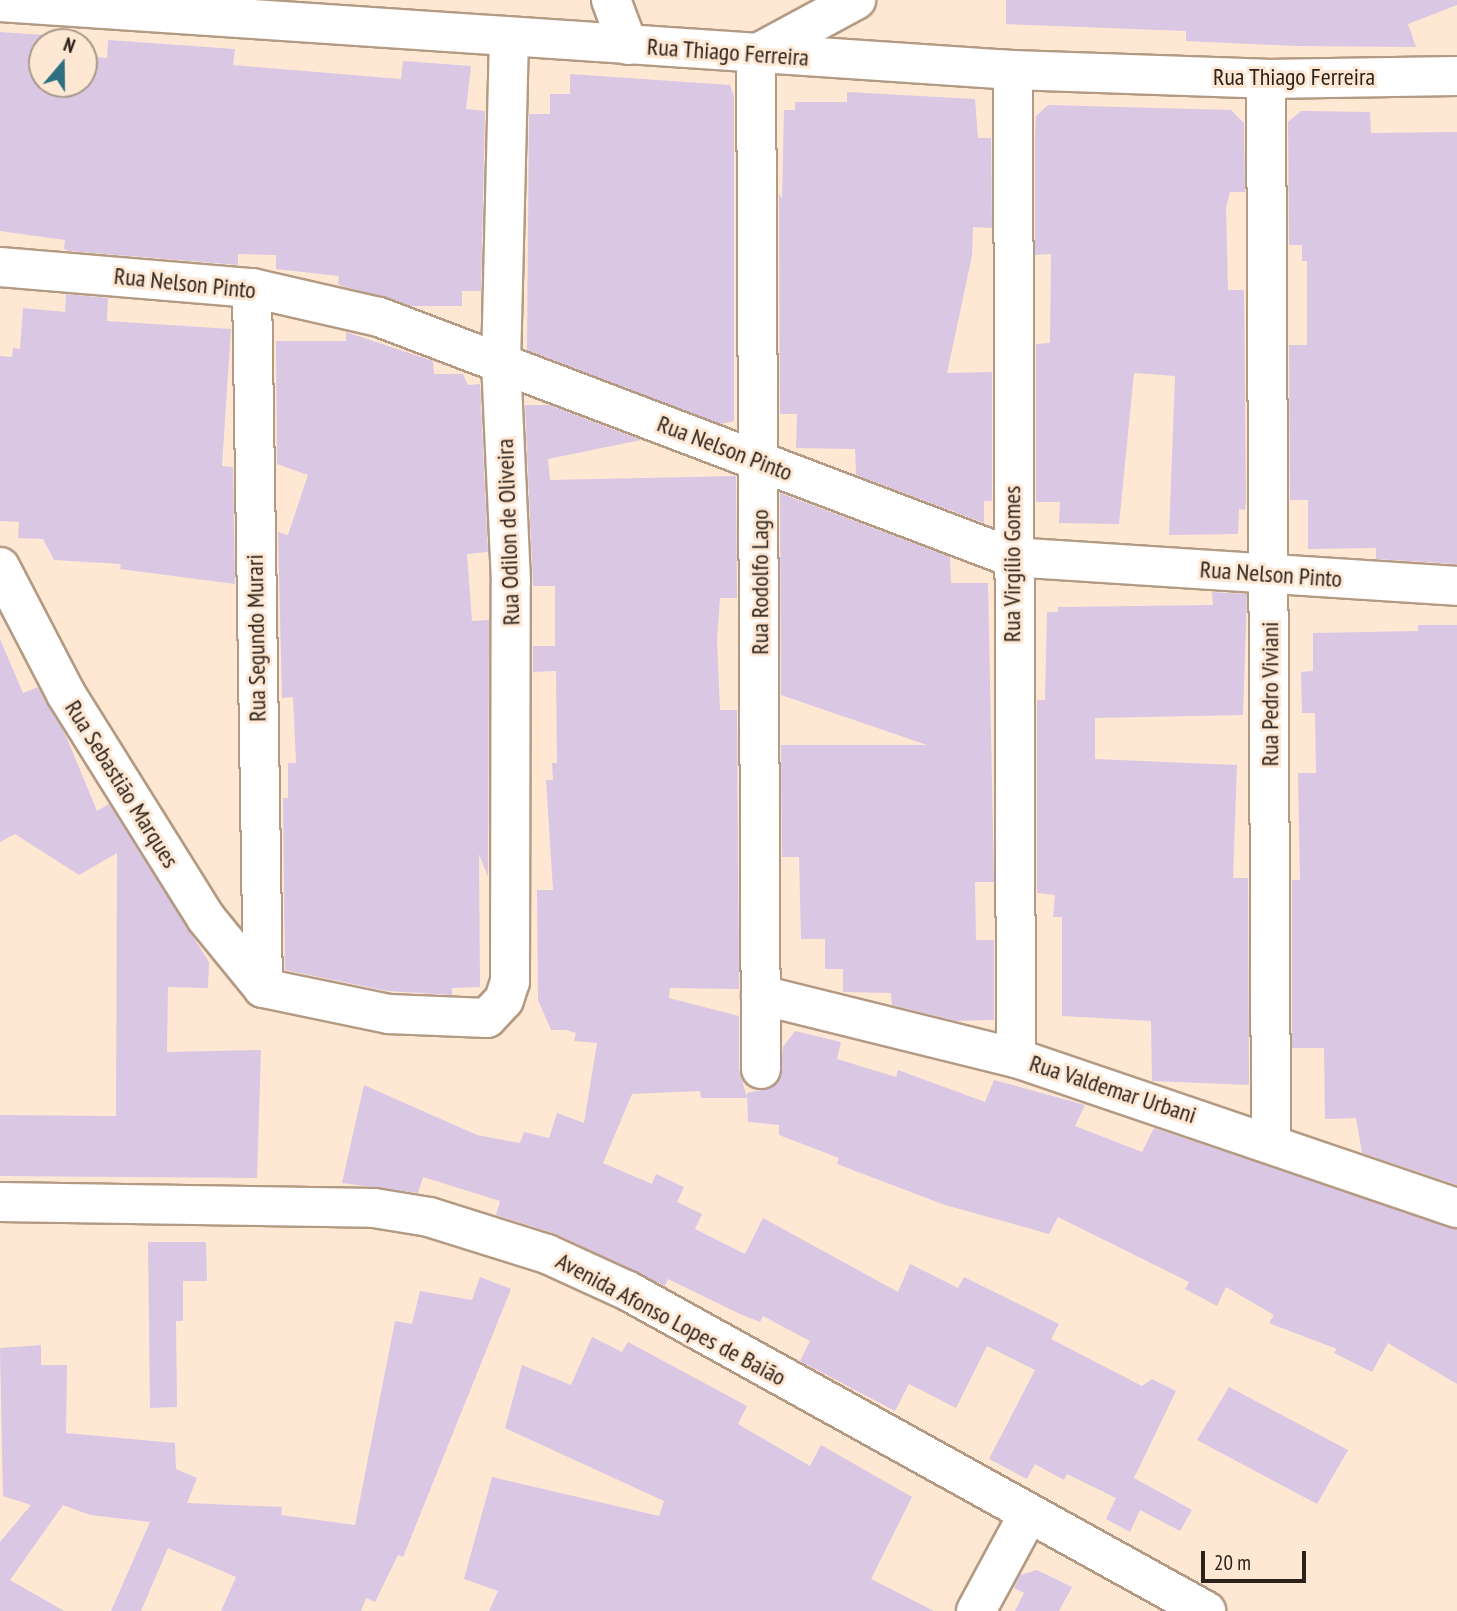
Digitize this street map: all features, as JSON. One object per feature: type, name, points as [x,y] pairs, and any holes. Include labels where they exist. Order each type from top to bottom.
[{"type":"street","points":[[611,0],[628,45]]},
{"type":"street","points":[[756,54],[856,0]]},
{"type":"street","name":"Rua Thiago Ferreira","points":[[26,2],[509,38],[1013,70],[1266,79],[1457,76]]},
{"type":"street","name":"Rua Odilon de Oliveira","points":[[264,988],[389,1014],[487,1018],[504,1000],[513,962],[511,582],[502,364],[509,38]]},
{"type":"street","name":"Rua Rodolfo Lago","points":[[756,54],[761,1069]]},
{"type":"street","name":"Rua Virgílio Gomes","points":[[1013,70],[1011,557],[1016,1058]]},
{"type":"street","name":"Rua Pedro Viviani","points":[[1266,79],[1271,1141]]},
{"type":"street","name":"Rua Nelson Pinto","points":[[0,267],[252,288],[379,317],[1011,557],[1457,586]]},
{"type":"street","name":"Rua Segundo Murari","points":[[252,288],[264,988]]},
{"type":"street","name":"Rua Sebastião Marques","points":[[0,567],[66,695],[206,918],[264,988]]},
{"type":"street","name":"Rua Valdemar Urbani","points":[[761,995],[1016,1058],[1271,1141],[1457,1208]]},
{"type":"street","name":"Avenida Afonso Lopes de Baião","points":[[0,1202],[328,1206],[429,1217],[547,1254],[628,1291],[1028,1515],[1206,1611]]},
{"type":"street","points":[[976,1611],[1028,1515]]},
{"type":"building","points":[[1006,0],[1457,0],[1457,5],[1408,24],[1416,47],[1296,46],[1186,41],[1186,31],[1006,24]]},
{"type":"building","points":[[0,32],[28,34],[28,98],[98,98],[98,57],[107,58],[108,40],[235,49],[233,65],[401,79],[403,61],[471,66],[466,109],[485,111],[481,291],[462,291],[462,306],[412,306],[345,287],[338,284],[339,276],[276,269],[276,255],[238,254],[238,265],[69,251],[64,249],[65,240],[0,231]]},
{"type":"building","points":[[570,74],[730,85],[734,96],[734,421],[721,424],[527,350],[529,114],[550,114],[550,94],[570,94]]},
{"type":"building","points":[[847,92],[975,99],[978,138],[991,138],[992,228],[973,227],[972,256],[947,373],[992,372],[992,501],[984,501],[984,523],[856,475],[855,449],[796,448],[797,414],[780,414],[779,193],[782,199],[784,110],[795,110],[795,102],[847,102]]},
{"type":"building","points":[[1048,105],[1231,110],[1244,123],[1245,192],[1230,192],[1226,207],[1228,290],[1244,290],[1246,500],[1245,510],[1239,509],[1238,534],[1169,535],[1175,376],[1134,373],[1119,524],[1059,523],[1060,502],[1036,502],[1036,344],[1050,343],[1051,254],[1035,255],[1035,137],[1036,116]]},
{"type":"building","points":[[1301,111],[1370,112],[1371,133],[1457,132],[1457,564],[1376,559],[1376,548],[1308,549],[1308,500],[1290,500],[1289,345],[1307,345],[1307,261],[1302,261],[1302,245],[1289,245],[1288,122]]},
{"type":"building","points":[[66,294],[108,298],[107,321],[231,329],[222,466],[233,467],[235,584],[120,569],[121,564],[54,560],[43,539],[18,538],[19,522],[0,521],[0,356],[12,357],[13,348],[20,349],[23,308],[65,312]]},
{"type":"building","points":[[346,332],[433,361],[434,374],[463,374],[468,385],[480,384],[488,552],[467,554],[472,621],[489,620],[488,877],[479,854],[480,987],[452,988],[452,995],[387,991],[285,970],[283,798],[288,798],[288,763],[296,763],[293,697],[282,698],[278,532],[288,535],[308,475],[277,464],[276,341],[346,341]]},
{"type":"building","points":[[525,405],[549,405],[641,440],[548,459],[550,480],[736,476],[737,598],[720,598],[717,640],[720,710],[737,710],[739,989],[670,988],[669,998],[739,1016],[739,1069],[747,1098],[701,1098],[700,1091],[632,1094],[603,1163],[652,1184],[656,1174],[684,1187],[677,1202],[702,1214],[695,1229],[745,1254],[763,1218],[898,1292],[910,1264],[958,1288],[964,1277],[1059,1324],[1051,1339],[1142,1386],[1152,1379],[1176,1391],[1134,1478],[1192,1510],[1180,1531],[1140,1510],[1130,1532],[1106,1519],[1116,1498],[1067,1474],[1064,1480],[1035,1464],[1027,1479],[989,1459],[1035,1370],[987,1346],[956,1408],[909,1384],[895,1411],[800,1361],[810,1341],[763,1316],[760,1322],[668,1279],[665,1286],[556,1234],[496,1215],[500,1201],[423,1177],[418,1193],[342,1183],[364,1085],[477,1135],[520,1143],[524,1132],[549,1138],[557,1113],[584,1123],[597,1043],[574,1041],[576,1033],[551,1030],[538,1000],[537,890],[553,890],[546,780],[553,780],[552,763],[557,763],[556,671],[533,672],[533,646],[555,646],[555,586],[533,586]]},
{"type":"building","points":[[780,493],[950,557],[951,583],[988,583],[994,882],[975,882],[976,940],[994,940],[994,1020],[956,1021],[892,1005],[891,993],[843,992],[843,969],[825,969],[825,939],[801,939],[799,857],[782,857],[781,745],[927,745],[781,695]]},
{"type":"building","points":[[1212,592],[1247,594],[1243,715],[1095,718],[1095,759],[1237,765],[1233,878],[1248,878],[1249,1085],[1152,1081],[1151,1021],[1062,1016],[1062,917],[1053,917],[1055,895],[1037,893],[1037,700],[1045,700],[1047,612],[1058,612],[1058,607],[1213,605]]},
{"type":"building","points":[[1418,625],[1457,625],[1457,1185],[1362,1153],[1356,1118],[1325,1119],[1324,1048],[1292,1048],[1292,880],[1300,880],[1298,773],[1316,773],[1315,713],[1302,713],[1301,672],[1313,671],[1313,633],[1418,631]]},
{"type":"building","points":[[0,639],[23,693],[38,687],[66,736],[97,811],[109,804],[209,962],[208,988],[168,987],[167,1052],[261,1050],[257,1178],[0,1176],[0,1115],[116,1116],[117,853],[79,875],[15,834],[0,842]]},
{"type":"building","points":[[795,1031],[841,1042],[837,1059],[896,1077],[898,1070],[985,1102],[994,1080],[1085,1105],[1075,1126],[1142,1152],[1154,1128],[1457,1229],[1457,1384],[1388,1343],[1372,1372],[1334,1353],[1337,1349],[1269,1323],[1274,1315],[1226,1287],[1217,1306],[1185,1289],[1189,1282],[1058,1217],[1049,1234],[945,1205],[837,1164],[839,1158],[779,1135],[779,1125],[748,1122],[747,1093],[771,1088],[780,1080],[783,1047]]},
{"type":"building","points":[[148,1242],[206,1242],[207,1281],[183,1281],[183,1321],[176,1321],[177,1407],[150,1408]]},
{"type":"building","points":[[480,1277],[511,1289],[403,1557],[398,1555],[375,1602],[366,1598],[361,1611],[221,1611],[236,1577],[168,1548],[141,1611],[111,1611],[150,1522],[90,1515],[63,1505],[10,1580],[64,1611],[0,1611],[0,1542],[31,1505],[3,1496],[0,1348],[41,1345],[41,1365],[67,1365],[66,1433],[175,1443],[176,1469],[197,1478],[187,1503],[282,1507],[281,1515],[355,1525],[395,1321],[412,1324],[420,1291],[472,1300]]},
{"type":"building","points":[[592,1337],[622,1352],[628,1342],[747,1406],[738,1424],[810,1466],[821,1445],[912,1497],[871,1579],[934,1611],[489,1611],[498,1591],[464,1579],[492,1477],[659,1516],[664,1501],[505,1428],[522,1365],[571,1385]]},
{"type":"building","points":[[1229,1387],[1348,1450],[1317,1504],[1197,1440]]},
{"type":"building","points":[[1037,1570],[1072,1587],[1059,1611],[1015,1611],[1024,1593],[1014,1588],[1020,1575]]}]
